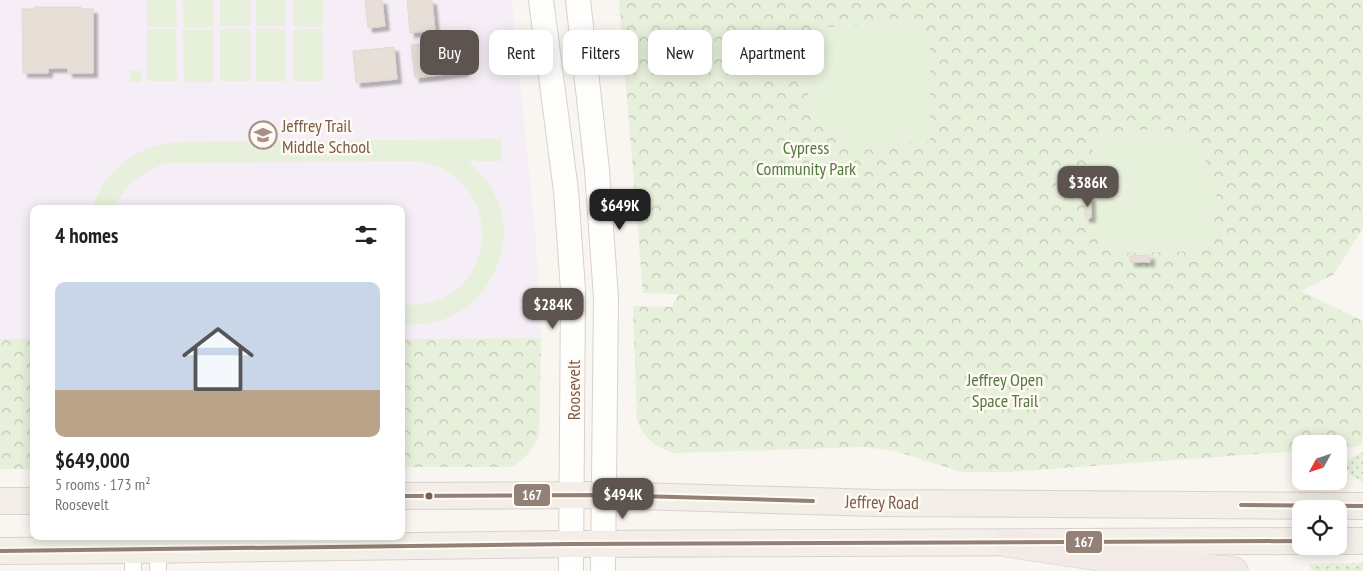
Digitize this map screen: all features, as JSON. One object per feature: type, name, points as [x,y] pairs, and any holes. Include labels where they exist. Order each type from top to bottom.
[{"type":"highway","points":[[1007,543],[1114,559],[1234,571]]},
{"type":"main road","name":"Jeffrey Road","points":[[405,496],[603,495],[878,502],[1363,506]]},
{"type":"main road","points":[[0,501],[30,501]]},
{"type":"main road","points":[[1347,541],[1363,541]]},
{"type":"main road","points":[[0,551],[134,553],[571,544],[1292,542]]},
{"type":"street","name":"Roosevelt","points":[[541,0],[566,191],[571,251],[573,290],[571,571]]},
{"type":"street","name":"Roosevelt","points":[[578,0],[597,170],[606,298],[603,571]]},
{"type":"shaded area","name":"Jeffrey Trail Middle School","points":[[0,0],[512,0],[515,30],[489,30],[489,75],[519,75],[536,242],[541,338],[405,339],[405,205],[30,205],[30,339],[0,339]]},
{"type":"green space","points":[[147,0],[176,0],[177,27],[147,27]]},
{"type":"green space","points":[[183,0],[213,0],[213,27],[184,27]]},
{"type":"green space","points":[[220,0],[250,0],[250,26],[220,26]]},
{"type":"green space","points":[[256,0],[286,0],[286,26],[256,26]]},
{"type":"green space","points":[[293,0],[323,0],[323,27],[293,26]]},
{"type":"green space","name":"Cypress Community Park","points":[[619,0],[1363,0],[1363,228],[1333,275],[1301,291],[1363,321],[1363,442],[1356,447],[1348,447],[1348,435],[1292,435],[1292,452],[1009,472],[962,472],[895,451],[865,447],[673,453],[655,445],[647,438],[637,421],[633,306],[672,307],[678,294],[643,293],[625,75],[638,75],[638,30],[621,30]]},
{"type":"green space","points":[[900,24],[910,26],[923,34],[930,48],[930,142],[905,142],[876,150],[859,149],[836,138],[826,129],[812,107],[808,94],[808,75],[824,75],[824,30],[814,30],[814,28]]},
{"type":"green space","points":[[147,29],[176,29],[177,81],[147,81]]},
{"type":"green space","points":[[220,29],[250,29],[250,81],[220,81]]},
{"type":"green space","points":[[256,29],[286,29],[286,81],[256,81]]},
{"type":"green space","points":[[293,29],[322,29],[323,81],[293,81]]},
{"type":"green space","points":[[183,30],[213,30],[213,82],[184,82]]},
{"type":"green space","points":[[130,70],[141,71],[141,82],[130,82]]},
{"type":"green space","points":[[1163,129],[1186,140],[1196,148],[1210,168],[1214,179],[1216,205],[1208,251],[1115,253],[1100,244],[1092,230],[1093,136],[1119,131]]},
{"type":"green space","points":[[502,139],[502,161],[468,161],[490,187],[502,214],[504,231],[502,249],[497,266],[489,282],[465,308],[450,317],[432,323],[405,325],[405,305],[433,302],[459,288],[471,274],[478,258],[482,240],[481,222],[476,205],[467,189],[445,170],[415,161],[168,163],[150,170],[135,180],[123,192],[116,205],[94,205],[107,180],[128,159],[155,147],[170,143]]},
{"type":"green space","points":[[541,338],[539,436],[525,457],[512,467],[405,467],[405,339]]},
{"type":"green space","points":[[0,339],[30,339],[30,469],[0,469]]},
{"type":"green space","points":[[1363,452],[1363,482],[1352,476],[1348,470],[1348,460]]},
{"type":"green space","points":[[1363,563],[1363,571],[1314,571],[1311,570],[1309,564]]},
{"type":"building","points":[[365,0],[382,0],[385,26],[368,28]]},
{"type":"building","points":[[407,0],[432,0],[435,30],[420,30],[420,32],[410,33]]},
{"type":"building","points":[[34,7],[81,7],[81,9],[93,9],[93,73],[68,73],[68,68],[48,68],[48,73],[23,73],[22,9],[34,9]]},
{"type":"building","points":[[420,44],[420,75],[440,75],[415,78],[411,45]]},
{"type":"building","points":[[394,47],[397,79],[356,83],[353,51]]},
{"type":"building","points":[[1085,197],[1091,197],[1091,218],[1085,218]]},
{"type":"building","points":[[1150,255],[1150,262],[1130,262],[1130,256]]},
{"type":"transit line","name":"167","points":[[405,496],[603,495],[813,501]]},
{"type":"transit line","name":"167","points":[[1241,505],[1363,506]]},
{"type":"transit line","name":"167","points":[[0,551],[571,544],[1292,541]]},
{"type":"place","name":"Jeffrey Trail Middle School","points":[[263,135]]},
{"type":"park label","name":"Jeffrey Open Space Trail","points":[[1005,389]]}]
